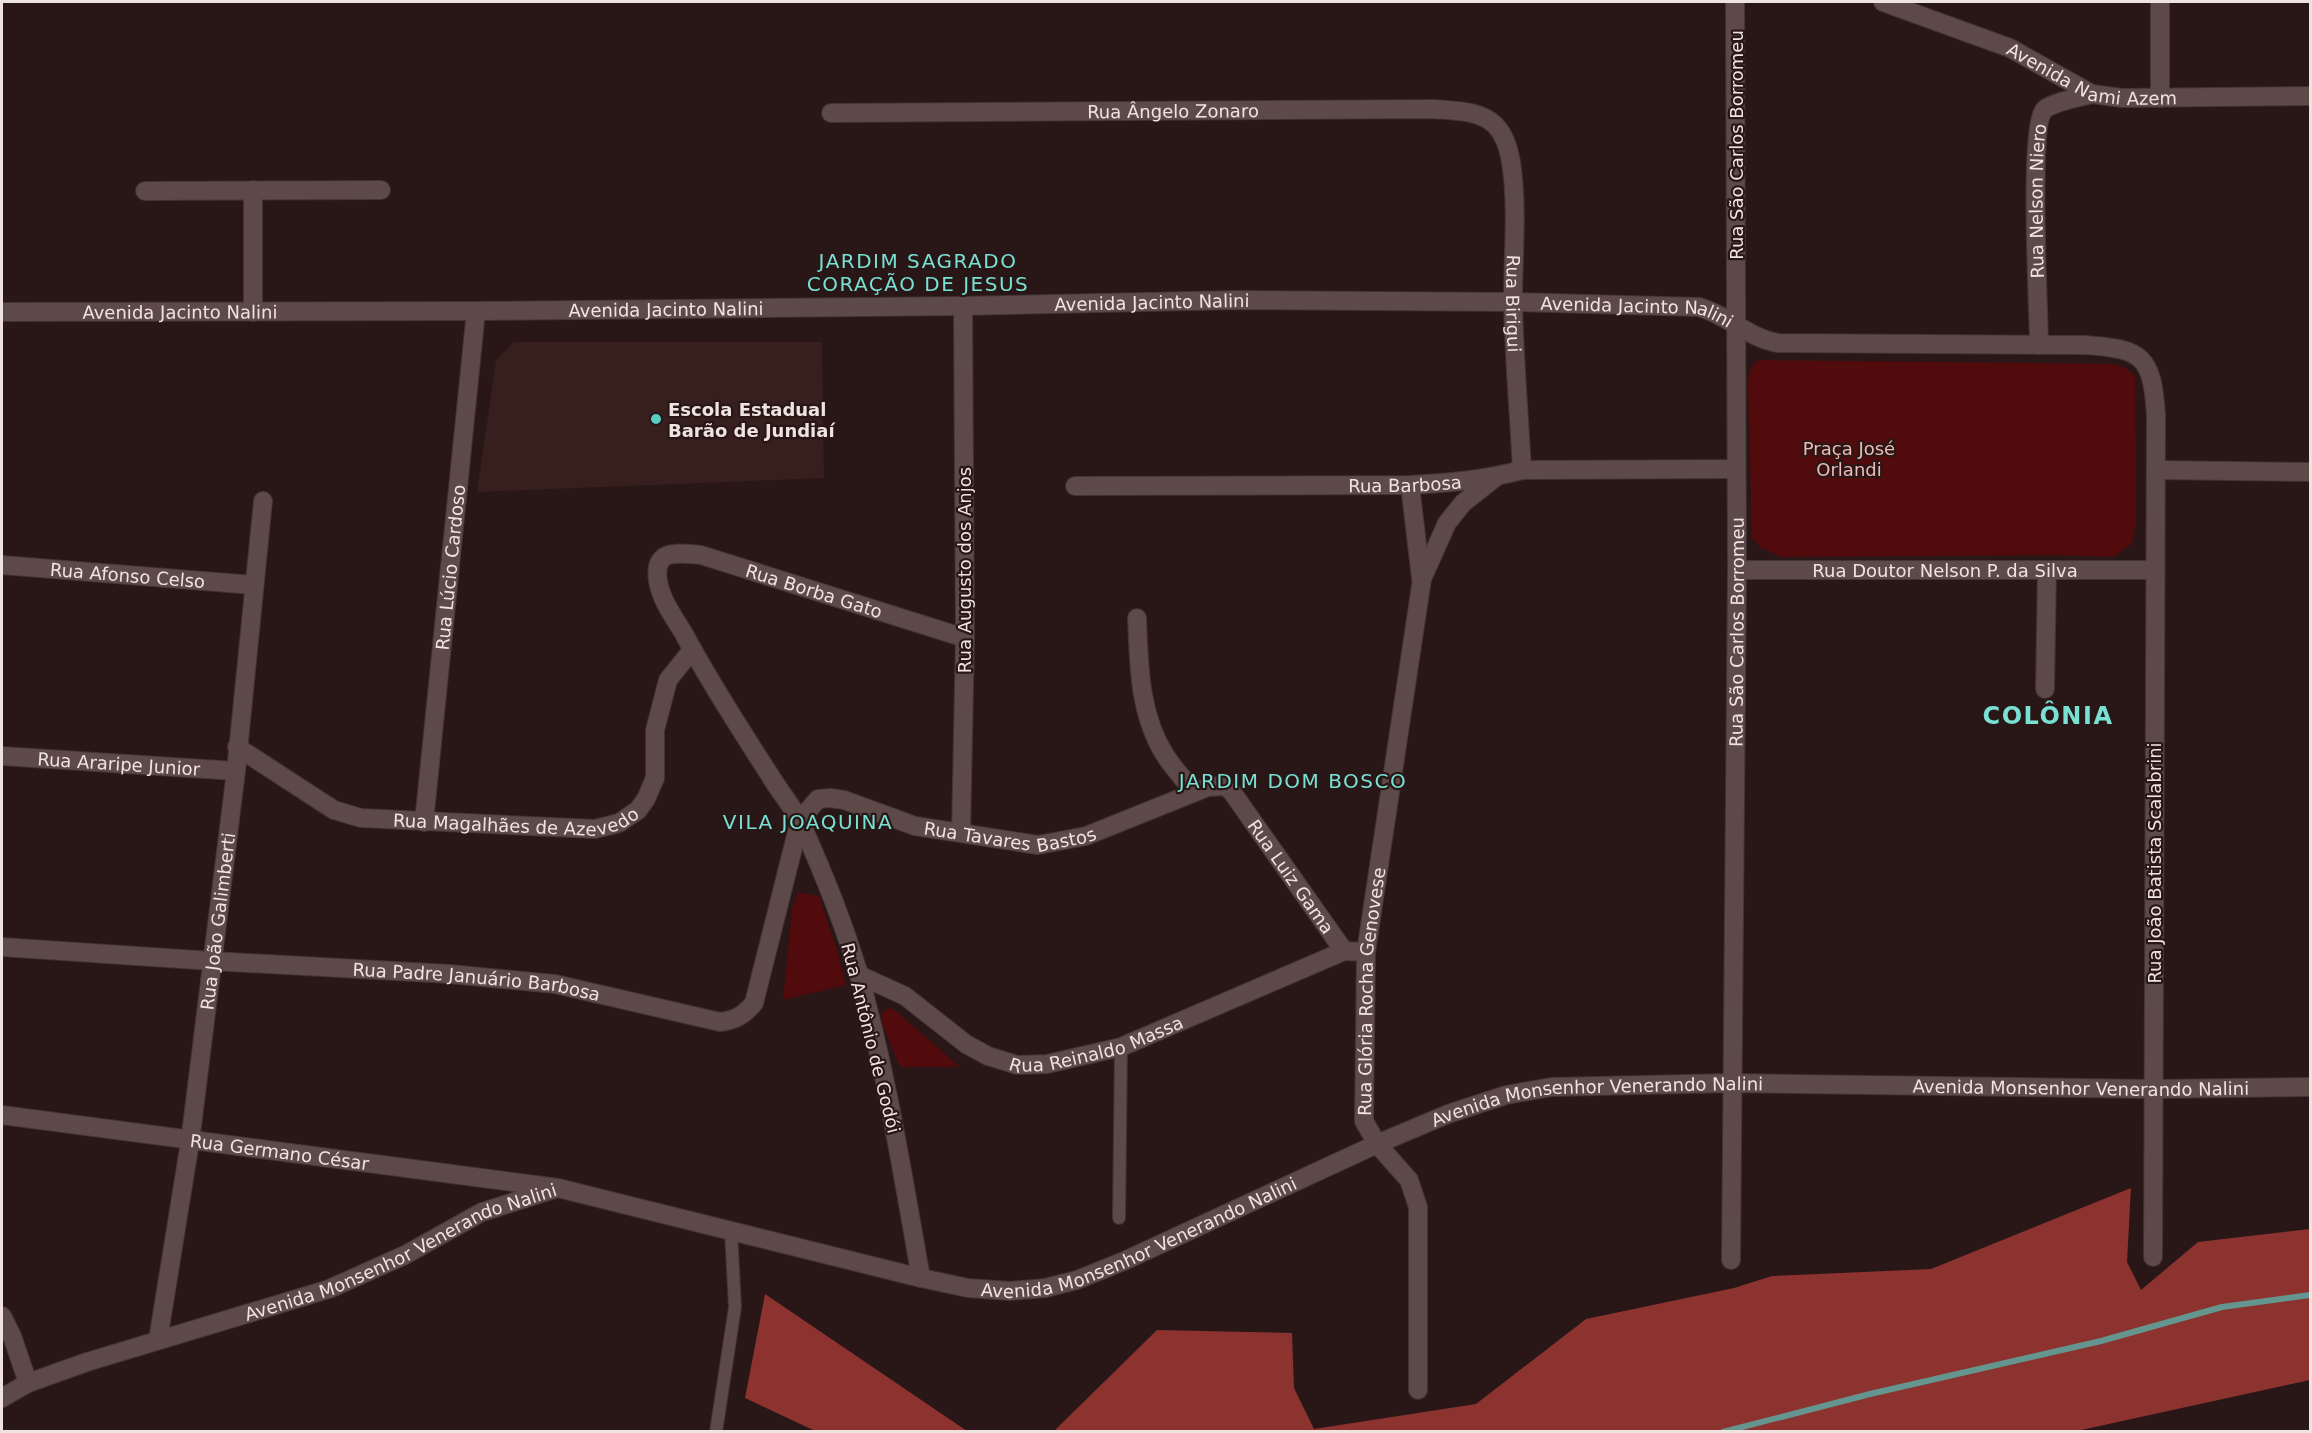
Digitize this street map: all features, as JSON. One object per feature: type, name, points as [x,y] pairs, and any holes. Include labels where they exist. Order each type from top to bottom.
[{"type":"street","name":"Rua São Carlos Borromeu","points":[[1731,1260],[1737,570],[1735,2]]},
{"type":"street","name":"Avenida Nami Azem","points":[[1882,2],[2010,48],[2092,94],[2122,98],[2310,96]]},
{"type":"street","points":[[2160,2],[2160,98]]},
{"type":"street","name":"Rua Nelson Niero","points":[[2040,345],[2036,218],[2036,146],[2039,120],[2044,109],[2092,94]]},
{"type":"street","name":"Rua Ângelo Zonaro","points":[[831,113],[1434,109],[1470,113],[1485,118],[1495,125],[1504,138]]},
{"type":"street","name":"Rua Birigui","points":[[1504,138],[1511,160],[1514,186],[1513,302],[1522,470]]},
{"type":"street","points":[[253,190],[253,312]]},
{"type":"street","points":[[145,191],[381,190]]},
{"type":"street","name":"Avenida Jacinto Nalini","points":[[2,312],[476,311],[963,306],[1238,300],[1513,302],[1699,307],[1716,312],[1737,327],[1757,337],[1778,343],[2040,345],[2108,347],[2127,350],[2140,358],[2149,370],[2154,385],[2157,470]]},
{"type":"street","name":"Rua Augusto dos Anjos","points":[[961,833],[964,638],[963,306]]},
{"type":"street","name":"Rua Lúcio Cardoso","points":[[423,822],[476,311]]},
{"type":"street","name":"Rua Barbosa","points":[[1075,486],[1410,485],[1461,482],[1496,477],[1522,470],[1735,469]]},
{"type":"street","points":[[2157,470],[2310,472]]},
{"type":"street","name":"Rua João Batista Scalabrini","points":[[2153,1257],[2157,470]]},
{"type":"street","name":"Rua Glória Rocha Genovese","points":[[1422,579],[1448,523],[1463,503],[1496,477]]},
{"type":"street","name":"Rua Glória Rocha Genovese","points":[[1410,485],[1422,579],[1366,952],[1364,1121],[1377,1144],[1409,1180],[1418,1207],[1418,1390]]},
{"type":"street","name":"Rua João Galimberti","points":[[158,1340],[190,1142],[236,771],[263,501]]},
{"type":"street","name":"Rua Borba Gato","points":[[663,557],[674,553],[701,555],[964,638]]},
{"type":"street","name":"Rua Antônio de Godói","points":[[663,557],[658,567],[658,583],[664,598],[692,650],[800,820],[836,908],[859,975],[889,1100],[921,1278]]},
{"type":"street","name":"Rua Afonso Celso","points":[[2,565],[254,585]]},
{"type":"street","name":"Rua Doutor Nelson P. da Silva","points":[[1737,570],[2155,570]]},
{"type":"street","points":[[2045,689],[2047,570]]},
{"type":"street","points":[[1137,618],[1140,677],[1146,711],[1165,755],[1194,792]]},
{"type":"street","name":"Rua Magalhães de Azevedo","points":[[237,747],[334,810],[361,818],[595,829],[620,823],[638,810],[646,799],[655,778],[655,730],[668,680],[692,650]]},
{"type":"street","name":"Rua Araripe Junior","points":[[2,756],[236,771]]},
{"type":"street","name":"Rua Luiz Gama","points":[[1225,786],[1232,792],[1344,951],[1366,952]]},
{"type":"street","name":"Rua Tavares Bastos","points":[[800,820],[818,799],[830,798],[844,800],[915,826],[1024,844],[1051,844],[1086,836],[1141,816],[1208,787],[1225,786]]},
{"type":"street","name":"Rua Padre Januário Barbosa","points":[[2,947],[450,974],[555,984],[720,1022],[734,1020],[744,1014],[754,1003],[800,820]]},
{"type":"street","name":"Rua Reinaldo Massa","points":[[859,975],[905,996],[966,1044],[988,1056],[1017,1065],[1047,1064],[1121,1047],[1344,951]]},
{"type":"street","name":"Avenida Monsenhor Venerando Nalini","points":[[2,1398],[28,1383],[87,1362],[329,1289],[405,1255],[482,1212],[558,1188],[921,1278],[968,1288],[1010,1291],[1045,1288],[1077,1280],[1135,1256],[1377,1144],[1448,1114],[1506,1095],[1561,1087],[1731,1083],[2153,1089],[2310,1088]]},
{"type":"street","name":"Rua Germano César","points":[[2,1115],[190,1142],[558,1188]]},
{"type":"street","points":[[2,1316],[12,1336],[28,1383]]},
{"type":"lane","points":[[1119,1218],[1121,1047]]},
{"type":"lane","points":[[716,1431],[735,1307],[731,1231]]},
{"type":"shaded area","name":"Escola Estadual Barão de Jundiaí","points":[[514,342],[822,342],[824,478],[477,492],[496,360]]},
{"type":"shaded area","points":[[2131,1188],[2127,1262],[2141,1290],[2198,1242],[2310,1229],[2310,1380],[2072,1432],[1054,1431],[1157,1330],[1292,1333],[1294,1388],[1314,1429],[1476,1404],[1586,1319],[1734,1288],[1772,1276],[1931,1269]]},
{"type":"shaded area","points":[[765,1294],[967,1431],[815,1431],[745,1398]]},
{"type":"green space","name":"Praça José Orlandi","points":[[1759,360],[2113,364],[2124,367],[2135,375],[2136,522],[2132,543],[2114,557],[2052,555],[1781,557],[1760,547],[1752,538],[1748,386],[1750,371]]},
{"type":"green space","points":[[798,892],[819,896],[846,985],[783,1000],[792,910]]},
{"type":"green space","points":[[888,1007],[896,1011],[960,1067],[900,1067],[882,1024],[882,1014]]},
{"type":"waterway","points":[[1723,1432],[1870,1394],[2101,1341],[2222,1307],[2310,1295]]},
{"type":"place","name":"Escola Estadual Barão de Jundiaí","points":[[656,419]]},
{"type":"district","name":"JARDIM SAGRADO CORAÇÃO DE JESUS","points":[[918,272]]},
{"type":"district","name":"COLÔNIA","points":[[2048,716]]},
{"type":"district","name":"JARDIM DOM BOSCO","points":[[1293,781]]},
{"type":"district","name":"VILA JOAQUINA","points":[[808,822]]}]
